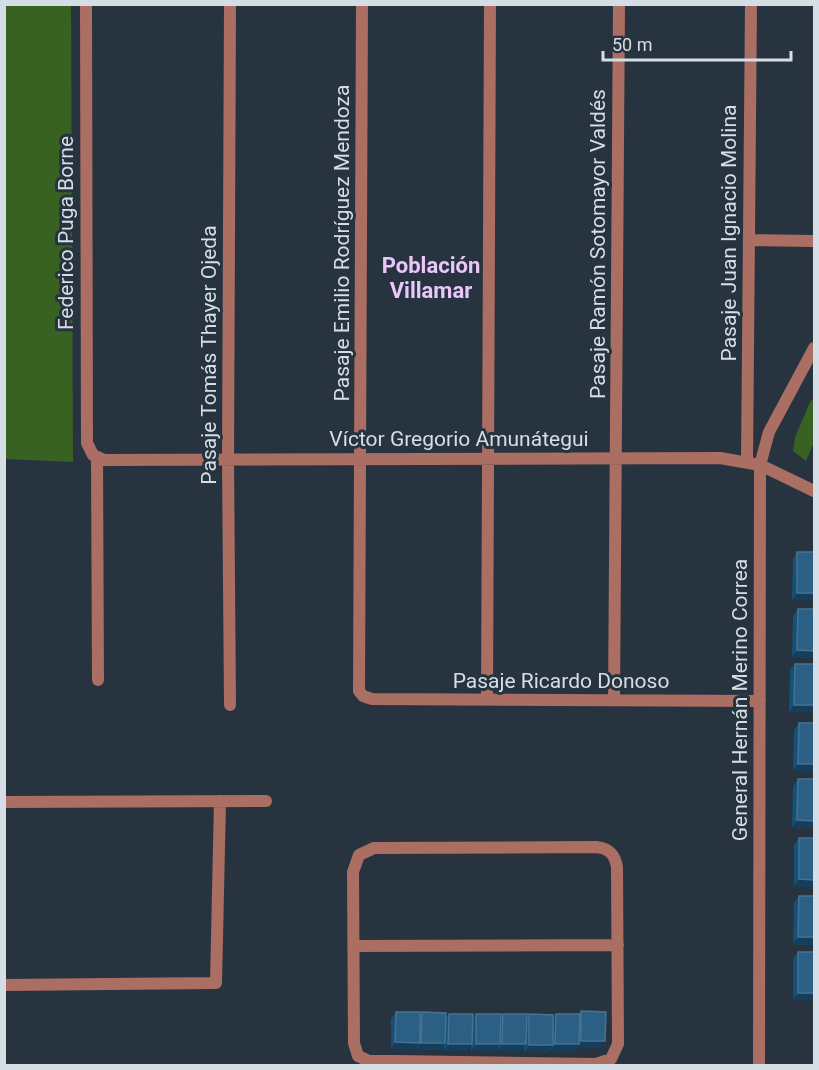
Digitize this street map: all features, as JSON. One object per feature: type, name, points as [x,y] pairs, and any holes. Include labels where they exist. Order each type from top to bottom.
[{"type":"street","name":"Federico Puga Borne","points":[[86,4],[87,443],[88,450],[97,458]]},
{"type":"street","name":"Pasaje Tomás Thayer Ojeda","points":[[230,4],[228,459],[230,705]]},
{"type":"street","name":"Pasaje Emilio Rodríguez Mendoza","points":[[362,4],[359,685],[363,696]]},
{"type":"street","points":[[486,700],[490,4]]},
{"type":"street","name":"Pasaje Ramón Sotomayor Valdés","points":[[614,700],[619,4]]},
{"type":"street","name":"Pasaje Juan Ignacio Molina","points":[[747,462],[751,4]]},
{"type":"street","points":[[748,240],[814,241]]},
{"type":"street","name":"General Hernán Merino Correa","points":[[759,1065],[760,465],[769,432],[814,348]]},
{"type":"street","name":"Víctor Gregorio Amunátegui","points":[[97,458],[720,458],[760,465],[814,490]]},
{"type":"street","points":[[97,458],[98,680]]},
{"type":"street","name":"Pasaje Ricardo Donoso","points":[[363,696],[372,699],[760,701]]},
{"type":"street","points":[[4,985],[216,984],[220,801]]},
{"type":"street","points":[[4,802],[266,801]]},
{"type":"street","points":[[374,848],[605,848],[612,853],[617,867],[618,945],[618,1044],[616,1052],[604,1063],[395,1063],[369,1060],[358,1056],[355,1050],[354,863],[359,855],[374,848]]},
{"type":"street","points":[[354,946],[618,945]]},
{"type":"green space","points":[[5,4],[71,5],[73,462],[5,459]]},
{"type":"green space","points":[[811,400],[814,401],[814,442],[806,461],[793,451],[795,437]]},
{"type":"building","points":[[797,552],[814,552],[814,593],[797,593]]},
{"type":"building","points":[[798,609],[814,609],[814,651],[797,650]]},
{"type":"building","points":[[795,664],[814,664],[814,705],[794,705]]},
{"type":"building","points":[[799,723],[814,723],[814,764],[798,764]]},
{"type":"building","points":[[798,779],[814,779],[814,821],[797,820]]},
{"type":"building","points":[[799,838],[814,838],[814,880],[799,879]]},
{"type":"building","points":[[799,896],[814,896],[814,937],[798,937]]},
{"type":"building","points":[[798,952],[814,952],[814,993],[798,993]]},
{"type":"building","points":[[581,1011],[606,1012],[605,1041],[581,1041]]},
{"type":"building","points":[[396,1012],[420,1012],[420,1043],[395,1042]]},
{"type":"building","points":[[422,1012],[446,1013],[445,1043],[421,1043]]},
{"type":"building","points":[[449,1014],[473,1014],[472,1044],[448,1044]]},
{"type":"building","points":[[476,1014],[501,1014],[500,1044],[476,1044]]},
{"type":"building","points":[[503,1014],[527,1014],[526,1044],[502,1044]]},
{"type":"building","points":[[529,1014],[553,1015],[553,1045],[529,1045]]},
{"type":"building","points":[[556,1014],[580,1014],[579,1044],[555,1044]]},
{"type":"district","name":"Población Villamar","points":[[431,278]]}]
